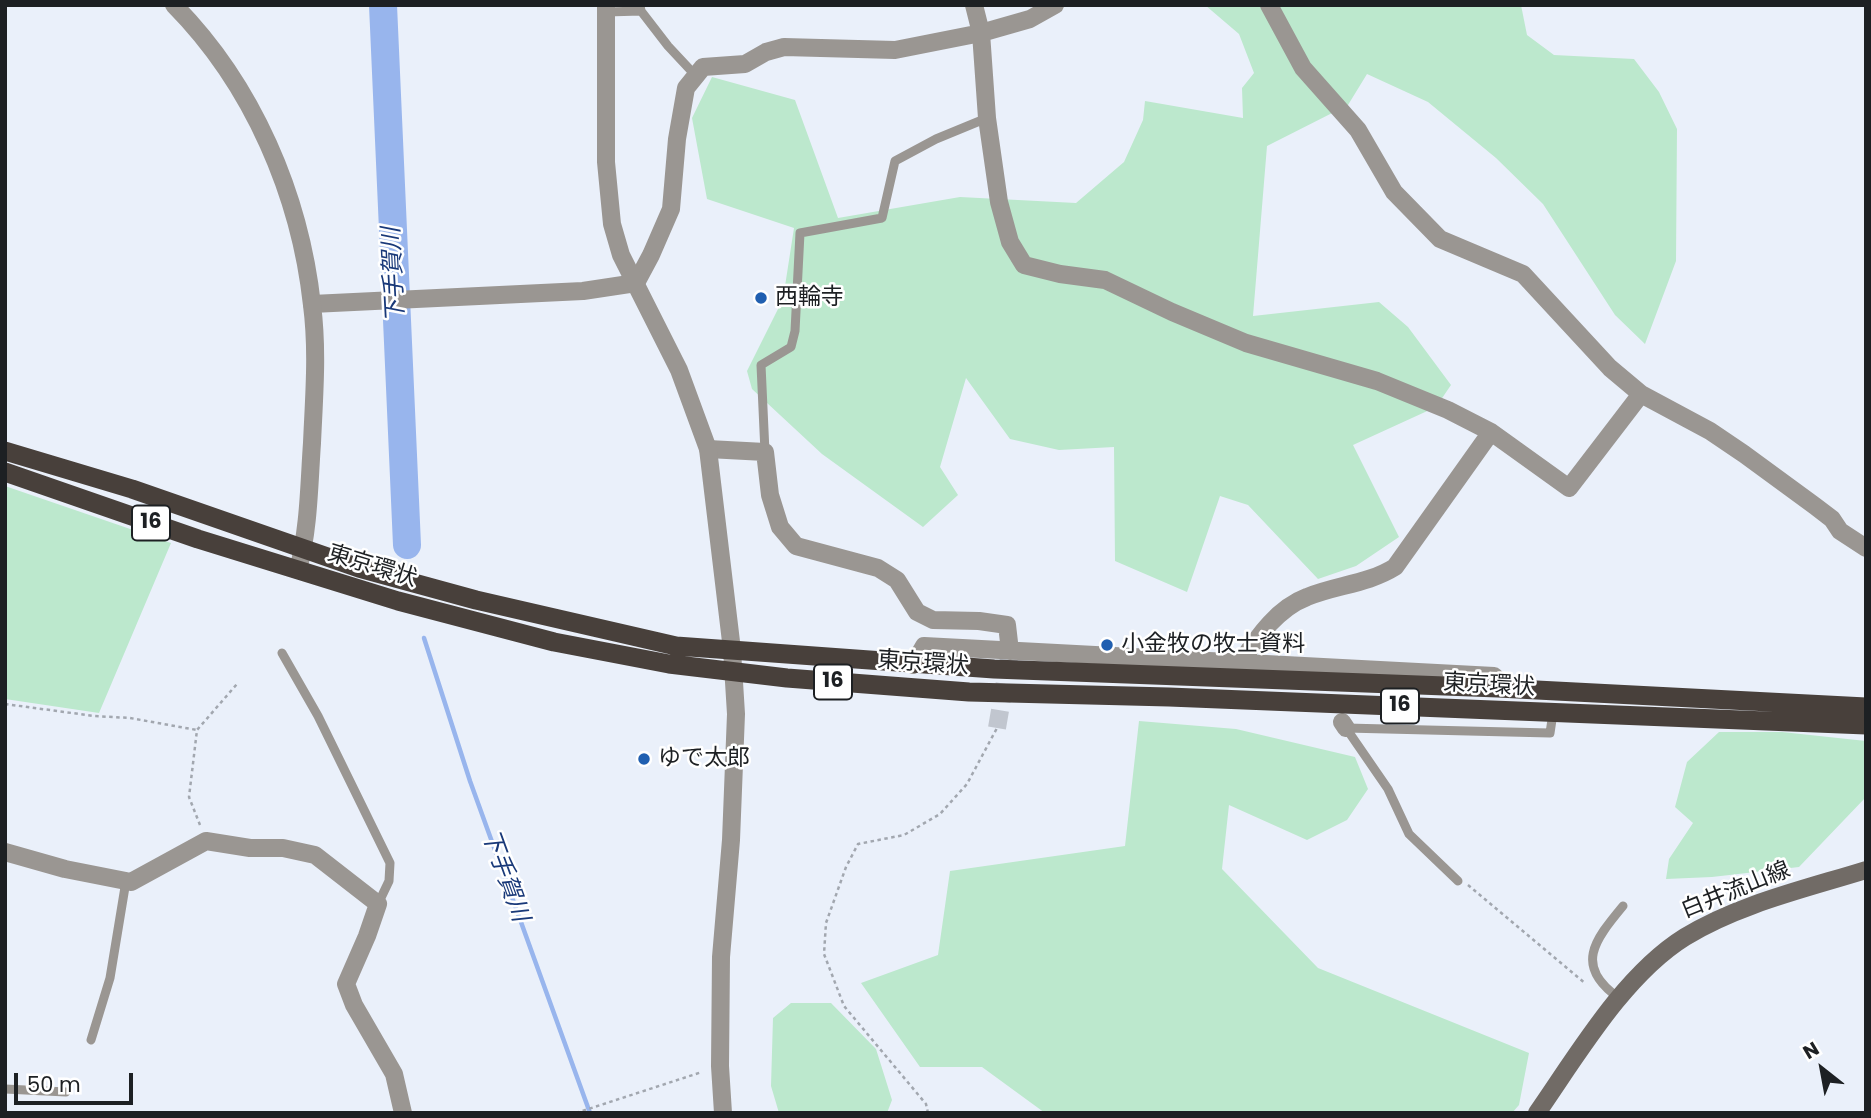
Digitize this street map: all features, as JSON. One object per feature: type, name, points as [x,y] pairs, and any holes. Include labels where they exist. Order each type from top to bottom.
[{"type":"highway","name":"東京環状","points":[[5,451],[132,488],[359,568],[476,600],[676,646],[913,665],[1170,674],[1866,707]]},
{"type":"highway","name":"東京環状","points":[[5,472],[198,539],[410,605],[554,642],[669,664],[787,678],[969,692],[1169,697],[1866,725]]},
{"type":"highway","points":[[1169,697],[1170,674]]},
{"type":"highway","points":[[1507,689],[1512,711]]},
{"type":"main road","name":"白井流山線","points":[[1542,1110],[1616,1002],[1661,954],[1703,927],[1738,911],[1866,870]]},
{"type":"street","points":[[174,5],[211,49],[236,86],[261,130],[296,217],[312,304],[316,362],[308,518],[298,570]]},
{"type":"street","points":[[974,5],[981,33],[987,118],[999,202],[1010,243],[1024,265],[1060,274],[1105,279],[1172,312],[1245,343],[1377,381],[1459,415],[1491,432],[1569,488],[1641,394]]},
{"type":"street","points":[[636,283],[652,255],[671,209],[677,139],[686,88],[703,66],[745,64],[766,52],[784,47],[895,50],[981,33],[1030,19],[1055,5]]},
{"type":"street","points":[[1269,5],[1303,68],[1357,131],[1394,192],[1440,239],[1523,274],[1610,368],[1641,394],[1710,431],[1744,454],[1832,519],[1840,531],[1866,548]]},
{"type":"street","points":[[606,9],[606,162],[612,224],[621,255],[679,370],[708,449],[732,650],[736,714],[731,840],[721,957],[720,1066],[723,1113]]},
{"type":"street","points":[[312,304],[583,290],[636,283]]},
{"type":"street","points":[[1242,661],[1267,625],[1305,597],[1380,576],[1395,567],[1442,497],[1491,432]]},
{"type":"street","points":[[708,449],[765,452],[770,495],[780,527],[796,546],[878,568],[897,580],[917,612],[933,620],[979,621],[1007,625],[1010,651]]},
{"type":"street","points":[[913,665],[924,646],[1494,676],[1507,689]]},
{"type":"street","points":[[5,852],[65,869],[131,882],[206,841],[250,848],[284,848],[315,855],[378,904],[346,984],[354,1005],[394,1074],[403,1113]]},
{"type":"lane","points":[[606,9],[640,8],[668,46],[696,76]]},
{"type":"lane","points":[[765,452],[761,365],[791,347],[795,331],[800,233],[882,218],[895,160],[987,118]]},
{"type":"lane","points":[[282,653],[318,716],[390,863],[389,881],[378,904]]},
{"type":"lane","points":[[1458,881],[1409,834],[1388,789],[1344,725],[1550,733],[1553,713]]},
{"type":"lane","points":[[91,1040],[110,978],[126,881]]},
{"type":"lane","points":[[1616,1002],[1596,975],[1591,961],[1601,933],[1623,906]]},
{"type":"lane","points":[[5,1089],[66,1092]]},
{"type":"path","points":[[206,841],[189,797],[197,730],[237,684]]},
{"type":"path","points":[[5,704],[130,718],[197,730]]},
{"type":"path","points":[[928,1113],[926,1104],[844,1006],[824,954],[826,923],[846,867],[858,844],[904,835],[940,814],[967,784],[998,728]]},
{"type":"path","points":[[1458,881],[1474,888],[1616,1002]]},
{"type":"path","points":[[577,1112],[720,1066]]},
{"type":"green space","points":[[1205,5],[1521,5],[1527,35],[1554,55],[1634,59],[1659,92],[1677,129],[1676,261],[1645,344],[1615,315],[1543,204],[1496,158],[1428,102],[1367,74],[1348,105],[1267,146],[1253,316],[1379,302],[1408,327],[1451,385],[1436,407],[1353,445],[1399,537],[1356,566],[1318,579],[1248,505],[1220,496],[1187,592],[1115,561],[1114,447],[1059,450],[1010,439],[966,378],[940,467],[958,495],[923,527],[822,454],[752,389],[747,371],[783,299],[794,228],[707,199],[692,118],[712,77],[795,100],[838,218],[960,197],[1076,203],[1124,162],[1143,120],[1145,101],[1243,118],[1242,88],[1254,73],[1239,34]]},
{"type":"green space","points":[[5,486],[171,543],[99,713],[5,699]]},
{"type":"green space","points":[[1139,721],[1236,729],[1355,757],[1368,789],[1347,820],[1307,840],[1229,805],[1222,869],[1318,968],[1529,1053],[1519,1105],[1512,1113],[1045,1113],[982,1067],[920,1067],[861,983],[938,955],[950,871],[1125,846]]},
{"type":"green space","points":[[1719,732],[1782,732],[1866,741],[1866,797],[1799,867],[1712,877],[1666,879],[1669,859],[1693,823],[1675,807],[1687,762]]},
{"type":"green space","points":[[791,1003],[831,1003],[876,1049],[892,1100],[887,1113],[779,1113],[771,1086],[773,1018]]},
{"type":"waterway","name":"下手賀川","points":[[383,5],[407,545]]},
{"type":"waterway","name":"下手賀川","points":[[424,638],[470,781],[590,1113]]},
{"type":"tunnel","points":[[997,728],[1009,658]]},
{"type":"place","name":"西輪寺","points":[[761,298]]},
{"type":"place","name":"小金牧の牧士資料","points":[[1107,645]]},
{"type":"place","name":"ゆで太郎","points":[[644,759]]}]
